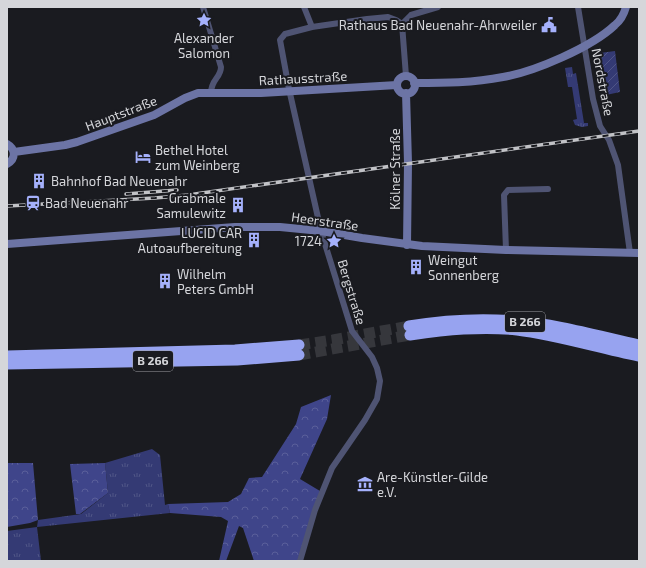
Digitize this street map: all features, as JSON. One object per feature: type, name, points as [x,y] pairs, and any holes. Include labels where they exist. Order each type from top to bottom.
[{"type":"highway","name":"B 266","points":[[639,345],[566,329],[517,321],[493,319],[464,320],[410,330],[516,330],[565,339],[639,356]]},
{"type":"highway","name":"B 266","points":[[7,356],[229,350],[299,350],[237,360],[7,364]]},
{"type":"street","points":[[202,7],[221,67],[221,72],[212,83],[211,93]]},
{"type":"street","points":[[304,7],[312,28],[388,17],[402,24]]},
{"type":"street","points":[[406,76],[402,24],[411,15],[438,7]]},
{"type":"street","name":"Nordstraße","points":[[578,7],[593,100],[600,126],[609,140],[618,165],[630,252]]},
{"type":"street","points":[[414,83],[463,83],[529,71],[585,46],[604,35],[617,24],[626,7]]},
{"type":"street","name":"Bergstraße","points":[[300,561],[315,510],[332,468],[377,400],[380,381],[377,368],[372,357],[352,331],[321,230],[280,42],[281,38],[285,34],[312,28]]},
{"type":"street","points":[[406,76],[412,79],[414,83],[412,90],[406,93],[401,92],[397,85],[399,79],[406,76]]},
{"type":"street","name":"Rathausstraße","points":[[211,93],[248,94],[397,85]]},
{"type":"street","name":"Hauptstraße","points":[[14,152],[77,142],[154,115],[191,95],[211,93]]},
{"type":"street","name":"Kölner Straße","points":[[406,93],[408,163],[407,245]]},
{"type":"street","points":[[7,144],[14,152],[12,160],[7,164]]},
{"type":"street","points":[[506,250],[504,195],[508,190],[548,189]]},
{"type":"street","name":"Heerstraße","points":[[7,244],[236,227],[280,227],[321,230],[407,245],[506,250],[639,253]]},
{"type":"green space","points":[[615,51],[620,92],[606,95],[600,53]]},
{"type":"green space","points":[[572,67],[573,74],[576,73],[584,123],[588,123],[588,126],[582,127],[575,125],[573,120],[577,119],[572,87],[568,87],[565,68]]},
{"type":"green space","points":[[331,395],[327,419],[300,479],[320,491],[298,561],[254,561],[243,528],[239,526],[226,561],[219,561],[228,521],[221,517],[170,513],[168,504],[228,502],[241,494],[249,478],[262,477],[296,424],[301,407]]},
{"type":"green space","points":[[152,449],[160,455],[165,505],[168,504],[170,513],[37,527],[38,520],[81,514],[108,493],[105,463]]},
{"type":"green space","points":[[7,463],[33,463],[38,520],[7,527]]},
{"type":"green space","points":[[105,463],[108,493],[80,514],[76,514],[70,464]]},
{"type":"green space","points":[[37,527],[41,561],[7,561],[7,531]]},
{"type":"tunnel","points":[[299,345],[409,326]]},
{"type":"tunnel","points":[[299,355],[410,335]]},
{"type":"railway","points":[[7,206],[188,195],[639,131]]},
{"type":"railway","points":[[126,194],[177,190]]},
{"type":"place","name":"Alexander Salomon","points":[[204,20]]},
{"type":"place","name":"Rathaus Bad Neuenahr-Ahrweiler","points":[[549,25]]},
{"type":"place","name":"Bethel Hotel zum Weinberg","points":[[143,157]]},
{"type":"place","name":"Bahnhof Bad Neuenahr","points":[[39,181]]},
{"type":"place","name":"Bad Neuenahr","points":[[33,203]]},
{"type":"place","name":"Grabmale Samulewitz","points":[[238,205]]},
{"type":"place","name":"LUCID CAR Autoaufbereitung","points":[[254,240]]},
{"type":"place","name":"1724","points":[[334,241]]},
{"type":"place","name":"Weingut Sonnenberg","points":[[416,267]]},
{"type":"place","name":"Wilhelm Peters GmbH","points":[[165,281]]},
{"type":"place","name":"Are-Künstler-Gilde e.V.","points":[[365,484]]}]
